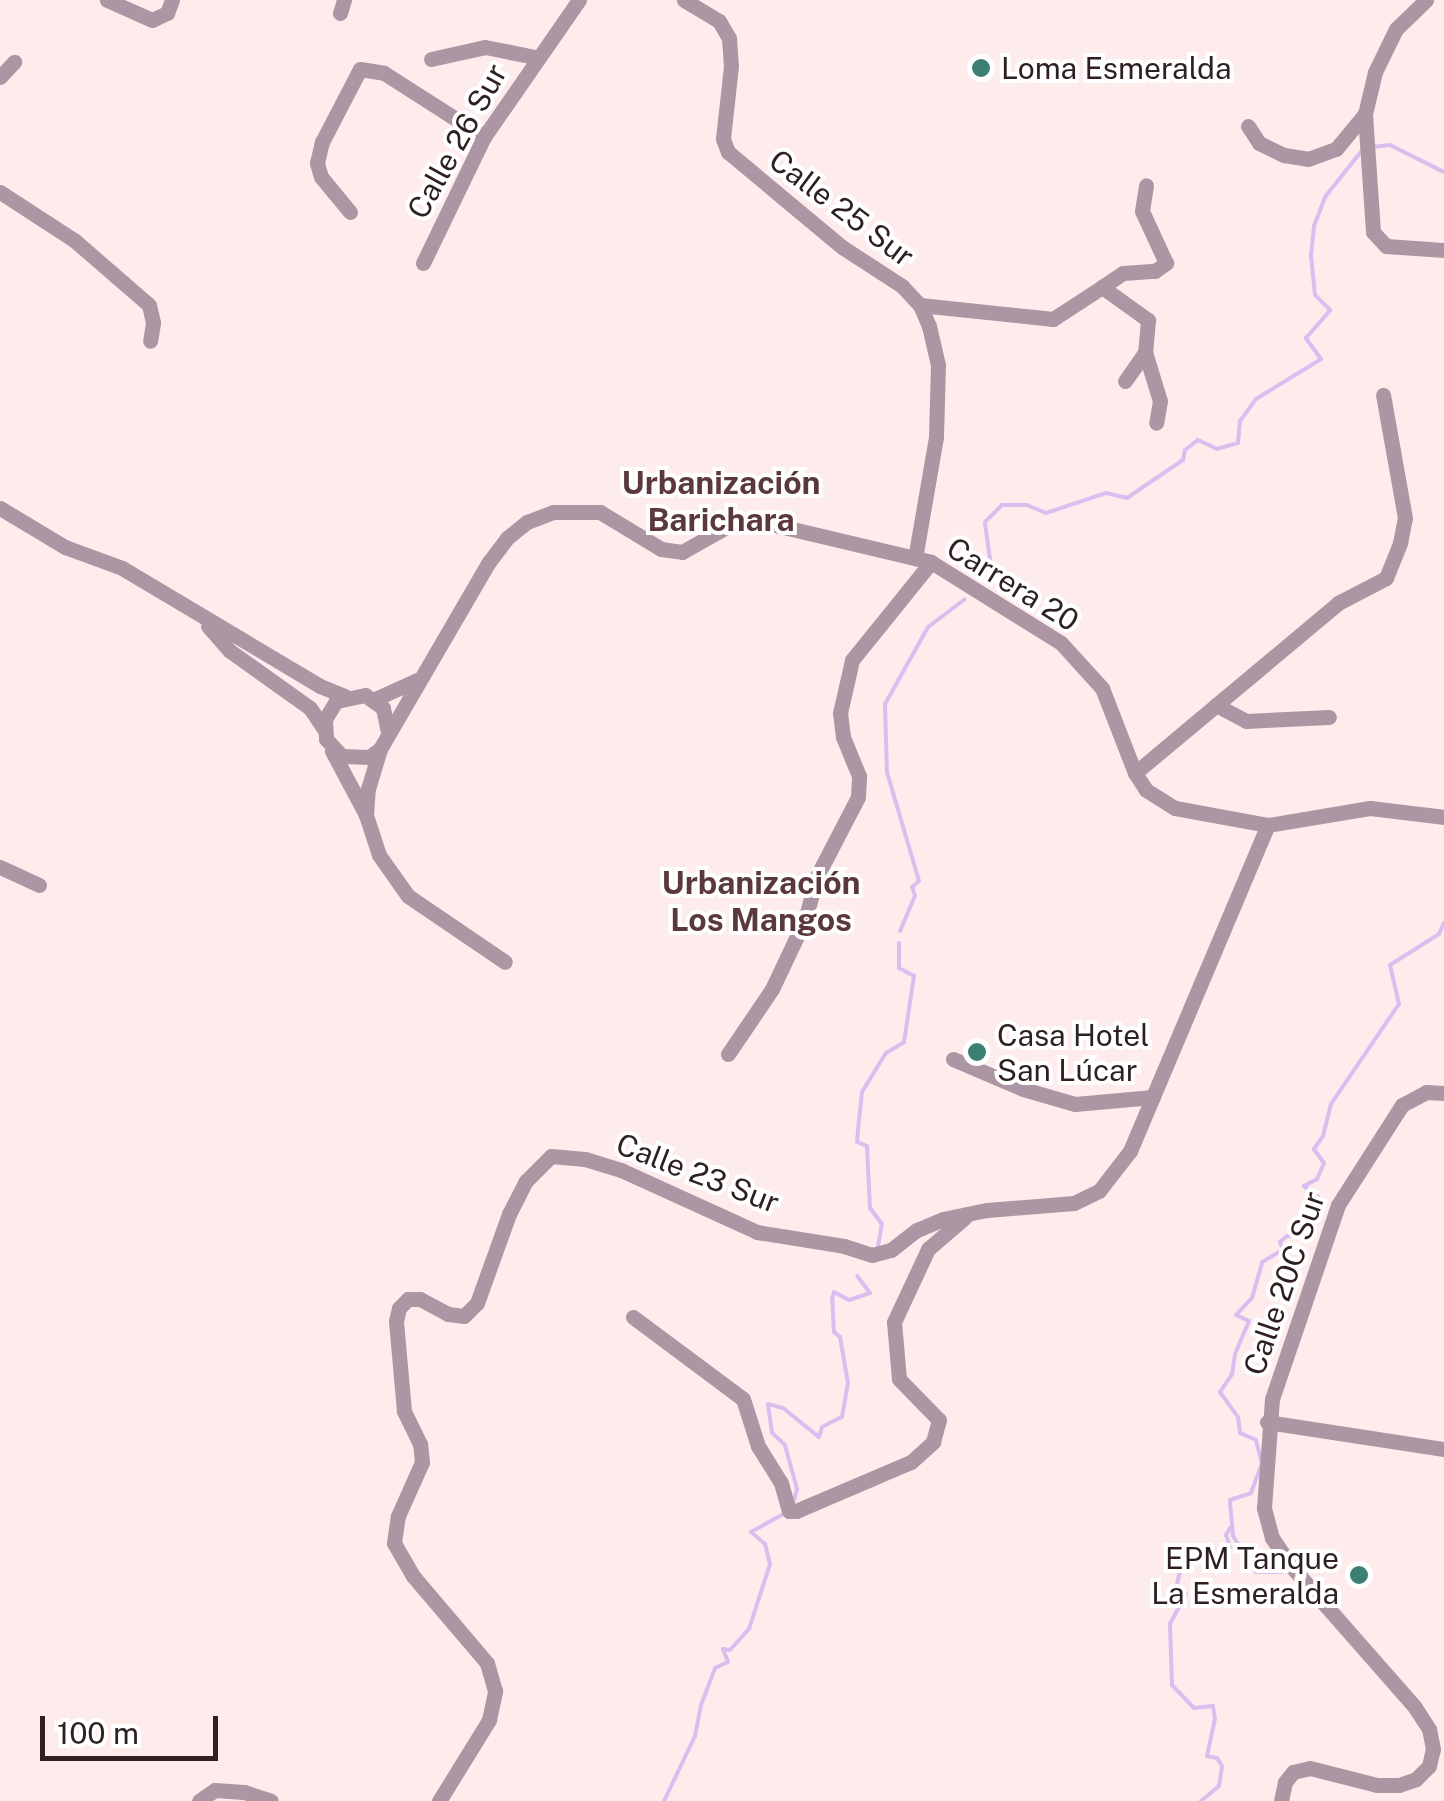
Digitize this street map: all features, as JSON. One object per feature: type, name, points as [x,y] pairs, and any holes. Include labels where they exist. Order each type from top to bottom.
[{"type":"street","points":[[108,0],[152,20],[167,13],[172,0]]},
{"type":"street","name":"Calle 26 Sur","points":[[423,263],[484,137],[535,57],[578,0]]},
{"type":"street","name":"Calle 25 Sur","points":[[684,0],[718,21],[729,38],[731,66],[724,138],[728,152],[842,247],[902,286],[920,305],[936,354],[938,402],[923,560],[864,643],[847,674],[841,726],[859,776],[858,797],[816,878],[806,917],[772,989],[728,1054]]},
{"type":"street","points":[[1426,0],[1396,30],[1385,50],[1365,114],[1370,222],[1378,241],[1386,246],[1444,250]]},
{"type":"street","points":[[430,59],[486,47],[535,57]]},
{"type":"street","points":[[0,77],[14,62]]},
{"type":"street","points":[[350,212],[321,176],[317,163],[322,142],[360,69],[384,73],[484,137]]},
{"type":"street","points":[[1248,126],[1266,148],[1308,158],[1336,149],[1365,114]]},
{"type":"street","points":[[920,305],[1053,319],[1123,273],[1155,271],[1166,263],[1166,255],[1142,211],[1146,185]]},
{"type":"street","points":[[0,192],[74,240],[149,306],[153,323],[150,341]]},
{"type":"street","points":[[1102,287],[1146,316],[1146,352],[1160,401],[1156,423]]},
{"type":"street","points":[[1126,382],[1146,352]]},
{"type":"street","points":[[1135,773],[1338,603],[1374,588],[1393,564],[1405,518],[1404,495],[1383,395]]},
{"type":"street","points":[[0,508],[65,547],[122,568],[198,616],[345,696],[375,699],[417,680]]},
{"type":"street","name":"Carrera 20","points":[[388,732],[507,538],[527,522],[554,512],[600,512],[670,551],[693,548],[730,525],[754,520],[923,560],[1080,660],[1102,688],[1135,773],[1146,790],[1176,808],[1268,825],[1370,808],[1444,816]]},
{"type":"street","points":[[198,616],[230,651],[310,708],[366,815],[379,855],[408,896],[505,962]]},
{"type":"street","points":[[324,730],[329,709],[345,696]]},
{"type":"street","points":[[366,815],[368,789],[388,732],[388,719],[375,699]]},
{"type":"street","points":[[1216,705],[1246,721],[1329,717]]},
{"type":"street","points":[[331,747],[355,759],[380,748]]},
{"type":"street","name":"Calle 23 Sur","points":[[439,1801],[490,1720],[495,1691],[488,1663],[413,1576],[394,1543],[398,1516],[422,1462],[420,1444],[404,1411],[396,1321],[399,1308],[408,1299],[420,1299],[448,1314],[464,1316],[477,1304],[508,1214],[526,1181],[551,1156],[586,1159],[621,1170],[757,1232],[844,1246],[872,1255],[891,1250],[926,1226],[976,1212],[1074,1203],[1099,1190],[1130,1151],[1268,825]]},
{"type":"street","points":[[0,867],[40,885]]},
{"type":"street","points":[[954,1059],[1022,1089],[1075,1104],[1152,1096]]},
{"type":"street","name":"Calle 20C Sur","points":[[1281,1801],[1284,1782],[1293,1772],[1310,1768],[1377,1785],[1399,1785],[1416,1779],[1429,1766],[1433,1749],[1429,1729],[1414,1706],[1291,1566],[1272,1538],[1264,1508],[1268,1422],[1289,1340],[1338,1204],[1402,1105],[1426,1092],[1444,1092]]},
{"type":"street","points":[[633,1317],[743,1399],[789,1511],[796,1510],[912,1462],[933,1442],[939,1420],[900,1379],[892,1344],[894,1322],[928,1249],[976,1212]]},
{"type":"street","points":[[1268,1422],[1444,1449]]},
{"type":"street","points":[[198,1801],[214,1790],[244,1792],[272,1801]]},
{"type":"waterway","points":[[1373,147],[1390,145],[1444,172]]},
{"type":"waterway","points":[[980,578],[990,559],[985,522],[1002,505],[1027,505],[1046,513],[1106,493],[1127,498],[1183,460],[1185,450],[1198,440],[1217,449],[1238,443],[1240,421],[1256,399],[1321,359],[1306,338],[1330,310],[1315,295],[1311,255],[1314,226],[1325,197],[1363,149]]},
{"type":"waterway","points":[[900,931],[915,896],[912,887],[919,881],[887,772],[885,704],[928,627],[965,599]]},
{"type":"waterway","points":[[1282,1572],[1256,1572],[1233,1536],[1230,1500],[1251,1493],[1262,1463],[1256,1440],[1240,1433],[1238,1417],[1220,1392],[1232,1374],[1235,1354],[1249,1321],[1236,1315],[1252,1298],[1262,1262],[1283,1250],[1280,1242],[1287,1236],[1304,1235],[1308,1218],[1315,1217],[1318,1197],[1304,1186],[1317,1179],[1324,1163],[1314,1149],[1323,1136],[1331,1104],[1399,1004],[1390,965],[1439,934],[1444,923]]},
{"type":"waterway","points":[[878,1246],[882,1224],[870,1208],[867,1146],[857,1142],[862,1092],[886,1053],[904,1042],[914,976],[899,968],[899,943]]},
{"type":"waterway","points":[[793,1504],[797,1489],[785,1445],[772,1433],[768,1404],[783,1408],[819,1437],[822,1427],[842,1417],[848,1383],[840,1337],[834,1332],[832,1299],[834,1292],[849,1300],[870,1293],[857,1276]]},
{"type":"waterway","points":[[664,1801],[695,1736],[715,1668],[728,1662],[723,1649],[730,1650],[749,1629],[770,1564],[765,1544],[751,1532],[783,1514]]},
{"type":"waterway","points":[[1201,1801],[1219,1786],[1222,1766],[1217,1758],[1207,1756],[1215,1719],[1213,1706],[1194,1708],[1172,1685],[1170,1624],[1186,1594],[1177,1584],[1182,1564],[1211,1549],[1216,1564],[1230,1547],[1226,1535],[1230,1528]]},
{"type":"place","name":"Loma Esmeralda","points":[[981,68]]},
{"type":"place","name":"Casa Hotel San Lúcar","points":[[977,1052]]},
{"type":"place","name":"EPM Tanque La Esmeralda","points":[[1359,1575]]},
{"type":"district","name":"Urbanización Barichara","points":[[721,502]]},
{"type":"district","name":"Urbanización Los Mangos","points":[[761,902]]}]
